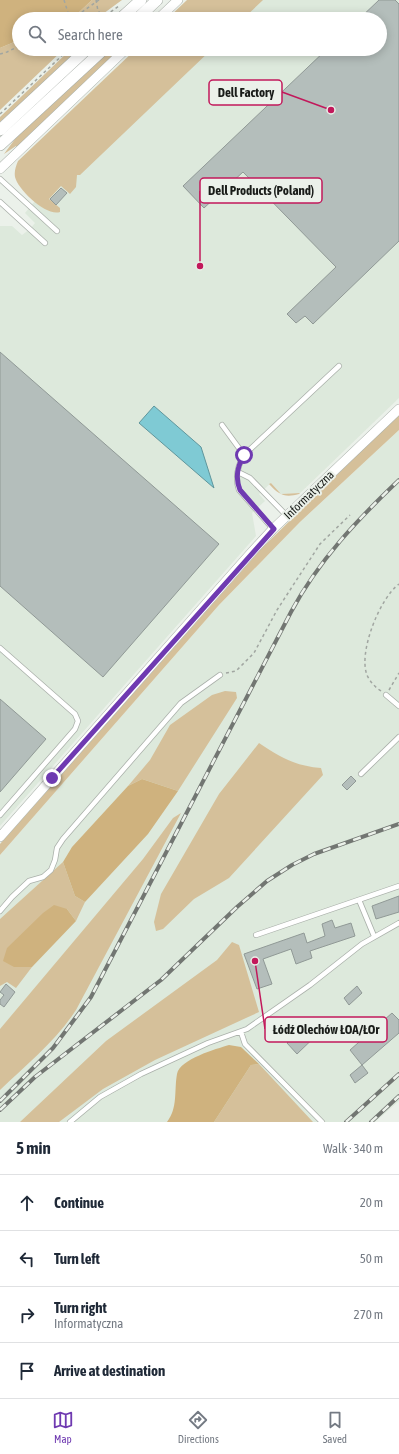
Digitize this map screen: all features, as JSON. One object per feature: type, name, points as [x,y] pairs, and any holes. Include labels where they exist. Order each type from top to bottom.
[{"type":"street","points":[[128,12],[141,0]]},
{"type":"street","points":[[144,12],[157,0]]},
{"type":"street","points":[[165,12],[178,0]]},
{"type":"street","points":[[0,130],[79,56]]},
{"type":"street","points":[[0,145],[96,56]]},
{"type":"street","points":[[0,169],[119,56]]},
{"type":"street","name":"Informatyczna","points":[[0,837],[274,529],[399,409]]},
{"type":"lane","points":[[0,180],[57,231]]},
{"type":"lane","points":[[0,202],[45,243]]},
{"type":"lane","points":[[274,529],[240,490],[236,482],[239,463],[244,455],[339,366]]},
{"type":"lane","points":[[222,425],[244,455]]},
{"type":"lane","points":[[238,472],[250,478],[287,516]]},
{"type":"lane","points":[[0,648],[75,714],[78,721],[75,729],[0,814]]},
{"type":"lane","points":[[0,911],[29,881],[43,877],[51,870],[55,860],[57,848],[63,839],[181,704],[220,675]]},
{"type":"lane","points":[[386,695],[399,706]]},
{"type":"lane","points":[[361,774],[399,737]]},
{"type":"lane","points":[[256,934],[399,886]]},
{"type":"lane","points":[[359,900],[374,936]]},
{"type":"lane","points":[[70,1122],[100,1097],[141,1074],[208,1043],[241,1032],[310,985],[334,965],[374,936],[399,923]]},
{"type":"lane","points":[[241,1032],[246,1044],[322,1122]]},
{"type":"path","points":[[64,0],[68,12]]},
{"type":"path","points":[[81,12],[97,1],[99,12]]},
{"type":"path","points":[[111,12],[123,3]]},
{"type":"path","points":[[0,54],[12,50]]},
{"type":"path","points":[[0,114],[62,56]]},
{"type":"path","points":[[220,675],[236,670],[254,653],[276,610],[320,544],[350,515]]},
{"type":"path","points":[[399,584],[385,600],[368,638],[366,666],[367,676],[372,683],[386,695],[399,673]]},
{"type":"shaded area","points":[[0,0],[92,0],[79,12],[12,12],[12,43],[0,48]]},
{"type":"shaded area","points":[[92,0],[122,0],[106,12],[79,12]]},
{"type":"shaded area","points":[[187,0],[263,0],[250,12],[174,12]]},
{"type":"shaded area","points":[[212,0],[399,0],[399,398],[300,493],[281,494],[271,483],[259,494],[265,501],[252,513],[256,536],[0,826],[0,226],[12,226],[22,235],[30,229],[35,223],[25,213],[154,56],[387,56],[387,12],[199,12]]},
{"type":"shaded area","points":[[12,43],[12,56],[57,56],[0,110],[0,48]]},
{"type":"shaded area","points":[[64,56],[72,56],[0,122],[0,117]]},
{"type":"shaded area","points":[[104,56],[113,56],[17,147],[16,146],[4,154],[18,135]]},
{"type":"shaded area","points":[[129,56],[205,56],[80,175],[77,175],[76,187],[70,194],[61,186],[49,199],[60,208],[60,212],[54,212],[41,207],[21,189],[15,177],[18,161]]},
{"type":"shaded area","points":[[399,398],[299,494],[290,496],[281,494],[300,493]]},
{"type":"shaded area","points":[[399,414],[399,430],[300,522],[219,605],[0,855],[0,844],[261,549]]},
{"type":"shaded area","points":[[399,430],[399,1101],[375,1122],[0,1122],[0,855],[219,605],[300,522]]},
{"type":"shaded area","points":[[271,483],[281,494],[276,491],[269,484]]},
{"type":"shaded area","points":[[225,691],[236,692],[237,698],[178,791],[142,779],[128,786],[150,760],[170,725],[212,695]]},
{"type":"shaded area","points":[[259,743],[274,753],[295,763],[321,768],[323,775],[229,878],[194,899],[163,929],[156,931],[154,922],[161,894],[219,794]]},
{"type":"shaded area","points":[[142,779],[178,791],[148,834],[85,902],[75,896],[63,862],[72,847],[128,786]]},
{"type":"shaded area","points":[[181,813],[76,1010],[50,1042],[0,1090],[0,1029],[143,859],[173,818]]},
{"type":"shaded area","points":[[63,862],[75,896],[85,902],[76,921],[67,909],[14,967],[32,967],[16,988],[7,982],[0,986],[0,919]]},
{"type":"shaded area","points":[[54,905],[67,909],[76,921],[32,967],[14,967],[3,961],[7,948],[43,913]]},
{"type":"shaded area","points":[[232,942],[239,945],[259,1012],[155,1060],[103,1089],[59,1122],[20,1122],[106,1041],[217,960]]},
{"type":"shaded area","points":[[229,1045],[241,1047],[259,1064],[251,1065],[214,1122],[167,1122],[173,1111],[177,1074],[180,1069],[191,1059],[199,1055]]},
{"type":"shaded area","points":[[259,1064],[313,1122],[214,1122],[251,1065]]},
{"type":"water","points":[[154,406],[201,447],[214,488],[139,423]]},
{"type":"building","points":[[379,0],[395,0],[399,4],[399,241],[313,324],[305,316],[296,323],[287,314],[336,267],[243,172],[204,208],[183,186],[320,56],[387,56],[387,12],[366,12]]},
{"type":"building","points":[[61,188],[67,193],[56,205],[50,199]]},
{"type":"building","points":[[0,352],[219,544],[103,677],[0,586]]},
{"type":"building","points":[[0,699],[46,739],[0,792]]},
{"type":"building","points":[[351,776],[356,781],[347,790],[342,785]]},
{"type":"building","points":[[399,896],[399,912],[376,919],[372,906]]},
{"type":"building","points":[[332,920],[335,928],[351,923],[355,936],[310,951],[312,958],[296,964],[291,949],[263,959],[272,984],[257,989],[244,954],[304,933],[307,943],[325,936],[322,924]]},
{"type":"building","points":[[6,984],[15,992],[4,1007],[0,1004],[0,1000],[4,995],[0,992]]},
{"type":"building","points":[[357,986],[362,993],[349,1005],[344,998]]},
{"type":"building","points":[[392,1013],[399,1020],[399,1033],[362,1065],[350,1050]]},
{"type":"building","points":[[314,1017],[324,1028],[297,1054],[287,1043]]},
{"type":"building","points":[[362,1065],[368,1073],[355,1083],[350,1075]]},
{"type":"railway","points":[[0,1101],[53,1048],[91,997],[302,593],[326,558],[368,510],[399,480]]},
{"type":"railway","points":[[0,1110],[35,1077],[161,980],[237,907],[267,881],[292,865],[314,854],[399,824]]},
{"type":"railway","points":[[346,1122],[399,1074]]},
{"type":"railway","points":[[371,1122],[399,1096]]},
{"type":"place","name":"Dell Factory","points":[[331,110]]},
{"type":"place","name":"Dell Products (Poland)","points":[[200,266]]},
{"type":"place","name":"Łódź Olechów ŁOA/ŁOr","points":[[255,961]]},
{"type":"route","points":[[52,778],[250,554],[274,529],[240,490],[236,482],[239,463],[244,455]]}]
